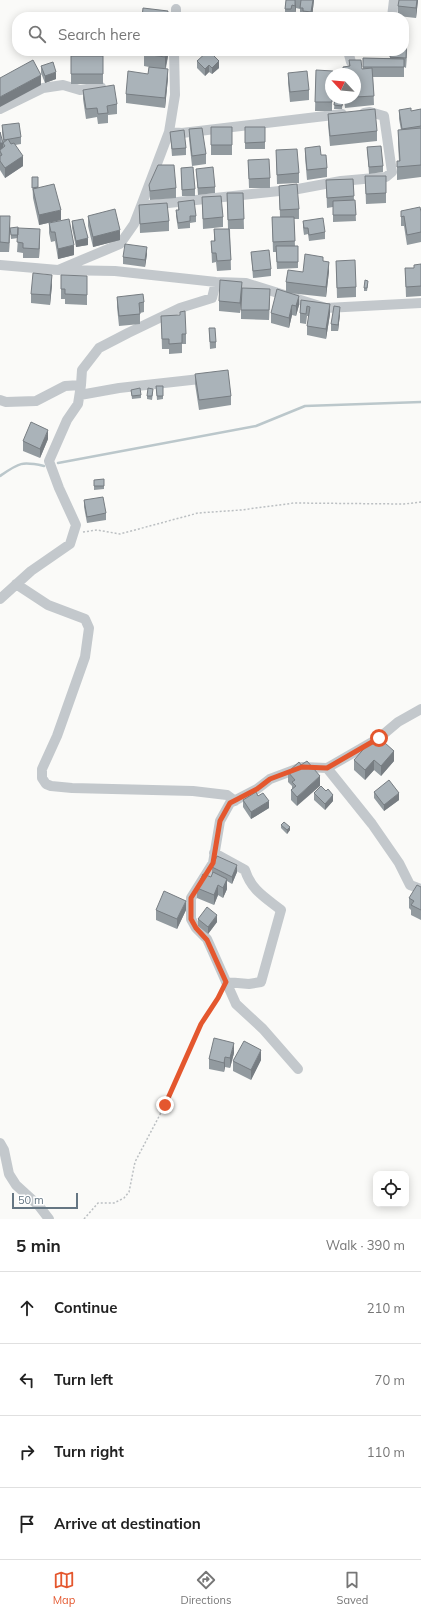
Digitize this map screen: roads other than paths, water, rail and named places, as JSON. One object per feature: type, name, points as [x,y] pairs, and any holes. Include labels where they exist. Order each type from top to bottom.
[{"type":"street","points":[[393,12],[394,0]]},
{"type":"street","points":[[58,270],[120,244],[134,224],[168,132],[175,94],[174,56]]},
{"type":"street","points":[[349,56],[351,62]]},
{"type":"street","points":[[0,109],[43,88],[63,85],[80,90],[106,87]]},
{"type":"street","points":[[141,206],[298,189],[341,181],[386,177],[392,172],[384,116],[370,112],[182,133],[168,132]]},
{"type":"street","points":[[0,265],[58,270],[115,271],[216,282],[246,283],[326,308],[421,303]]},
{"type":"street","points":[[0,599],[31,571],[70,544],[76,525],[59,488],[49,461],[67,420],[78,404],[81,390],[82,370],[99,348],[180,308],[212,298],[216,282]]},
{"type":"street","points":[[0,400],[6,402],[36,401],[65,386],[81,390],[119,388],[221,377]]},
{"type":"street","points":[[16,584],[48,605],[84,619],[89,628],[85,657],[57,736],[42,769],[42,778],[46,784],[51,786],[72,788],[194,791],[227,796],[235,800]]},
{"type":"street","points":[[298,1069],[263,1029],[236,1004],[207,940],[196,928],[191,919],[191,898],[213,863],[220,821],[230,803],[257,789],[270,779],[302,767],[327,768],[379,738],[398,722],[421,709]]},
{"type":"street","points":[[327,768],[372,824],[399,863],[410,886],[421,889]]},
{"type":"street","points":[[214,853],[245,870],[248,879],[254,888],[281,910],[261,982],[249,984],[226,982]]},
{"type":"street","points":[[0,1143],[4,1150],[8,1174],[16,1185],[39,1206],[49,1219]]},
{"type":"waterway","points":[[58,463],[256,426],[305,406],[421,402]]},
{"type":"waterway","points":[[0,476],[20,464],[44,466]]}]
